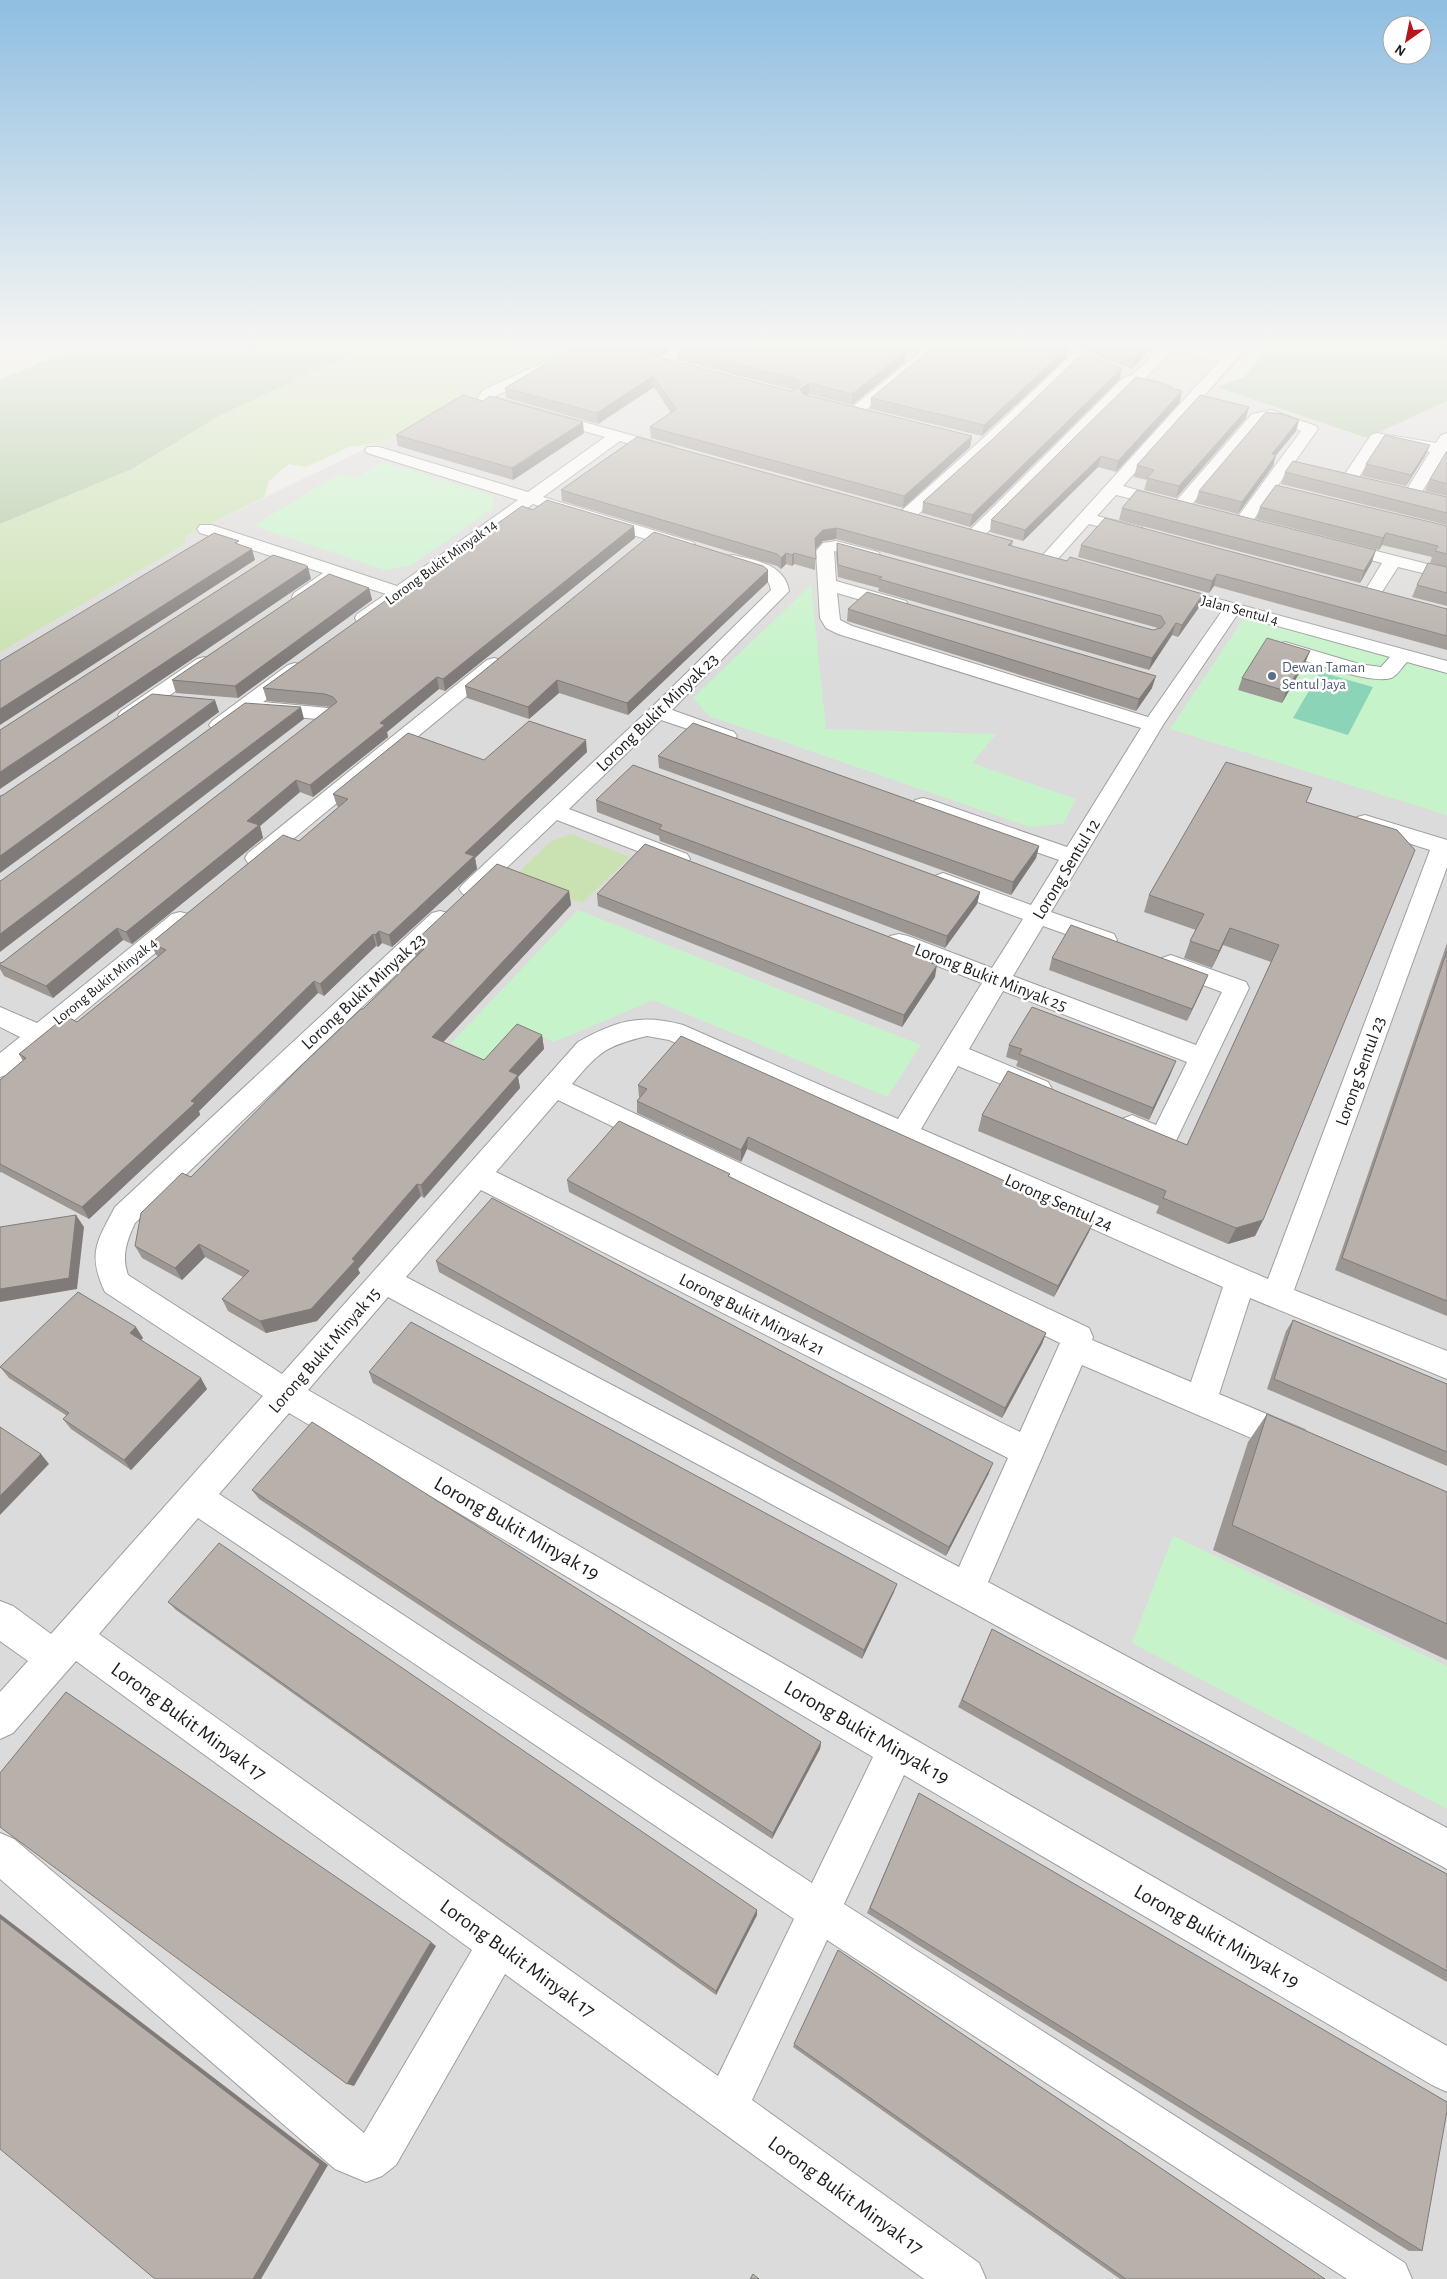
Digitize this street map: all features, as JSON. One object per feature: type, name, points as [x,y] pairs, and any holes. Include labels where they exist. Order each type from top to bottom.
[{"type":"street","points":[[374,450],[530,498]]},
{"type":"street","name":"Lorong Bukit Minyak 14","points":[[344,632],[597,450]]},
{"type":"street","points":[[668,450],[684,455]]},
{"type":"street","points":[[905,516],[979,450]]},
{"type":"street","points":[[974,536],[1059,450]]},
{"type":"street","points":[[1050,557],[1147,450]]},
{"type":"street","points":[[1180,506],[1228,450]]},
{"type":"street","points":[[1243,522],[1295,450]]},
{"type":"street","points":[[1349,480],[1369,450]]},
{"type":"street","points":[[1412,494],[1439,450]]},
{"type":"street","points":[[1285,464],[1303,469]]},
{"type":"street","points":[[1331,475],[1367,484]]},
{"type":"street","points":[[1268,488],[1287,493]]},
{"type":"street","points":[[1113,489],[1198,510]]},
{"type":"street","points":[[1394,490],[1430,499]]},
{"type":"street","name":"Lorong Bukit Minyak 23","points":[[286,1394],[116,1283],[109,1264],[112,1240],[126,1215],[554,811],[618,763],[658,712],[780,591],[781,583],[770,572],[711,554],[644,542],[530,498]]},
{"type":"street","points":[[886,511],[922,521]]},
{"type":"street","points":[[1225,517],[1262,527]]},
{"type":"street","points":[[1086,518],[1152,536]]},
{"type":"street","points":[[957,531],[993,541]]},
{"type":"street","points":[[210,536],[280,554],[398,592]]},
{"type":"street","points":[[1318,541],[1447,574]]},
{"type":"street","points":[[893,562],[836,546],[829,547],[825,551],[829,618],[833,624],[845,630],[1154,725]]},
{"type":"street","points":[[1031,552],[1069,563]]},
{"type":"street","points":[[264,564],[280,554]]},
{"type":"street","points":[[1372,594],[1393,560]]},
{"type":"street","points":[[288,605],[336,572]]},
{"type":"street","points":[[827,584],[913,609]]},
{"type":"street","name":"Jalan Sentul 4","points":[[1146,584],[1447,667]]},
{"type":"street","points":[[1353,589],[1390,599]]},
{"type":"street","name":"Lorong Sentul 12","points":[[904,1133],[1154,725],[1233,608]]},
{"type":"street","points":[[1285,648],[1357,670],[1386,673],[1404,655]]},
{"type":"street","points":[[112,725],[216,654]]},
{"type":"street","points":[[238,872],[506,654]]},
{"type":"street","points":[[205,735],[314,655]]},
{"type":"street","points":[[1160,681],[1179,687]]},
{"type":"street","points":[[152,698],[180,700]]},
{"type":"street","points":[[217,704],[328,714],[304,732]]},
{"type":"street","points":[[658,712],[742,742]]},
{"type":"street","points":[[903,798],[1072,857]]},
{"type":"street","points":[[554,811],[702,868]]},
{"type":"street","points":[[1349,818],[1445,847]]},
{"type":"street","name":"Lorong Sentul 23","points":[[1277,1296],[1445,847]]},
{"type":"street","points":[[926,874],[1237,988],[1163,1139],[1108,1117]]},
{"type":"street","name":"Lorong Bukit Minyak 4","points":[[0,1067],[192,910]]},
{"type":"street","name":"Lorong Bukit Minyak 25","points":[[878,934],[1203,1058]]},
{"type":"street","points":[[0,1016],[39,1035]]},
{"type":"street","name":"Lorong Bukit Minyak 15","points":[[0,1720],[587,1049],[612,1035],[647,1027],[674,1032]]},
{"type":"street","name":"Lorong Sentul 24","points":[[674,1032],[1240,1281],[1447,1365]]},
{"type":"street","points":[[952,1053],[1062,1098]]},
{"type":"street","points":[[554,1087],[1078,1337],[968,1590]]},
{"type":"street","name":"Lorong Bukit Minyak 21","points":[[477,1176],[1028,1452]]},
{"type":"street","points":[[384,1281],[968,1590],[1447,1849]]},
{"type":"street","points":[[1201,1401],[1240,1281]]},
{"type":"street","points":[[1074,1347],[1320,1453]]},
{"type":"street","name":"Lorong Bukit Minyak 19","points":[[286,1394],[1447,2070]]},
{"type":"street","points":[[195,1497],[820,1912],[1389,2279]]},
{"type":"street","name":"Lorong Bukit Minyak 17","points":[[0,1619],[63,1648],[499,1944],[963,2279]]},
{"type":"street","points":[[725,2108],[897,1750]]},
{"type":"street","points":[[0,1853],[351,2153],[366,2160],[380,2148],[499,1944]]},
{"type":"shaded area","points":[[362,450],[1447,450],[1447,2279],[0,2279],[0,625]]},
{"type":"green space","points":[[0,450],[163,450],[132,469],[0,524]]},
{"type":"green space","points":[[163,450],[342,450],[306,467],[289,464],[269,481],[264,497],[185,536],[185,544],[0,652],[0,524],[132,469]]},
{"type":"green space","points":[[383,462],[492,495],[494,507],[412,565],[385,570],[253,526],[340,473],[357,478]]},
{"type":"green space","points":[[811,585],[826,729],[996,734],[972,763],[1076,799],[1063,824],[1030,827],[709,716],[693,698]]},
{"type":"green space","points":[[1246,615],[1447,672],[1447,815],[1170,729]]},
{"type":"green space","points":[[1320,672],[1373,687],[1348,735],[1293,718]]},
{"type":"green space","points":[[571,834],[630,857],[582,903],[514,877],[550,842]]},
{"type":"green space","points":[[578,910],[921,1045],[887,1097],[653,1000],[554,1042],[519,1027],[487,1061],[451,1043]]},
{"type":"green space","points":[[1173,1536],[1447,1666],[1447,1809],[1132,1643]]},
{"type":"building","points":[[450,450],[539,450],[512,468]]},
{"type":"building","points":[[618,450],[685,450],[1013,541],[1008,545],[1067,561],[1070,557],[1203,594],[1182,625],[1176,623],[1152,658],[879,579],[882,577],[838,565],[837,543],[1153,630],[1161,628],[1165,623],[1161,616],[837,528],[823,530],[815,538],[816,559],[794,553],[792,555],[786,553],[781,558],[777,554],[561,490]]},
{"type":"building","points":[[736,450],[956,450],[904,496]]},
{"type":"building","points":[[980,450],[1038,450],[972,515],[923,502]]},
{"type":"building","points":[[1062,450],[1128,450],[1118,461],[1101,456],[1025,530],[991,520]]},
{"type":"building","points":[[1150,450],[1211,450],[1179,486],[1147,478],[1154,470],[1137,465]]},
{"type":"building","points":[[1233,450],[1275,450],[1272,454],[1276,455],[1242,502],[1199,491]]},
{"type":"building","points":[[1375,450],[1427,450],[1411,475],[1366,464]]},
{"type":"building","points":[[1447,451],[1447,484],[1430,479]]},
{"type":"building","points":[[1293,461],[1447,497],[1447,513],[1285,472]]},
{"type":"building","points":[[1276,485],[1447,526],[1447,554],[1435,551],[1438,546],[1386,533],[1383,538],[1260,507]]},
{"type":"building","points":[[1137,490],[1376,550],[1364,571],[1122,508]]},
{"type":"building","points":[[547,500],[634,526],[443,679],[437,677],[380,723],[385,725],[310,785],[296,780],[247,821],[259,825],[126,932],[117,928],[46,986],[0,965],[0,963],[337,702],[333,697],[325,694],[263,688],[522,506],[533,510]]},
{"type":"building","points":[[1105,518],[1447,609],[1447,636],[1217,574],[1212,581],[1081,545]]},
{"type":"building","points":[[654,532],[763,566],[768,570],[627,703],[557,680],[528,707],[465,686]]},
{"type":"building","points":[[214,533],[239,541],[235,543],[252,549],[0,709],[0,661]]},
{"type":"building","points":[[273,555],[308,567],[0,772],[0,730]]},
{"type":"building","points":[[1428,563],[1447,567],[1447,593],[1417,585]]},
{"type":"building","points":[[329,574],[369,588],[235,686],[172,680]]},
{"type":"building","points":[[867,592],[1156,676],[1139,699],[848,609]]},
{"type":"building","name":"Dewan Taman Sentul Jaya","points":[[1267,638],[1310,651],[1286,691],[1242,678]]},
{"type":"building","points":[[152,694],[215,700],[0,856],[0,796]]},
{"type":"building","points":[[245,703],[301,707],[0,934],[0,881]]},
{"type":"building","points":[[529,721],[586,740],[465,853],[474,856],[389,935],[379,931],[375,935],[373,934],[320,984],[314,981],[191,1101],[195,1103],[82,1207],[0,1164],[0,1080],[26,1058],[19,1054],[66,1016],[77,1022],[166,950],[151,943],[283,835],[299,841],[348,799],[333,794],[408,733],[484,760]]},
{"type":"building","points":[[693,723],[1039,846],[1013,882],[658,756]]},
{"type":"building","points":[[1226,762],[1312,788],[1306,802],[1397,830],[1415,850],[1263,1220],[1236,1228],[1163,1198],[1166,1191],[982,1115],[1008,1071],[1187,1145],[1279,945],[1230,928],[1219,951],[1190,941],[1204,914],[1149,895]]},
{"type":"building","points":[[633,765],[980,892],[947,936],[659,829],[662,825],[596,800]]},
{"type":"building","points":[[645,844],[934,954],[929,962],[937,965],[904,1015],[597,894]]},
{"type":"building","points":[[497,864],[569,891],[432,1037],[484,1060],[517,1024],[542,1035],[509,1071],[518,1075],[421,1185],[417,1184],[352,1259],[355,1261],[311,1309],[260,1321],[222,1299],[249,1271],[199,1244],[175,1268],[135,1246],[141,1213],[182,1173],[191,1177],[304,1063],[363,1009],[424,949],[412,944]]},
{"type":"building","points":[[1071,925],[1208,975],[1192,1009],[1052,958]]},
{"type":"building","points":[[1447,951],[1447,1301],[1342,1258]]},
{"type":"building","points":[[1032,1007],[1176,1061],[1153,1108],[1019,1054],[1022,1049],[1009,1045]]},
{"type":"building","points":[[681,1036],[1094,1221],[1058,1286],[748,1137],[741,1150],[637,1101],[647,1089],[638,1085]]},
{"type":"building","points":[[619,1121],[730,1174],[728,1176],[1046,1333],[1005,1408],[567,1180]]},
{"type":"building","points":[[492,1198],[993,1463],[949,1547],[436,1261]]},
{"type":"building","points":[[76,1215],[69,1278],[0,1289],[0,1227]]},
{"type":"building","points":[[78,1292],[136,1327],[130,1333],[201,1378],[124,1460],[63,1419],[69,1413],[0,1367]]},
{"type":"building","points":[[1293,1320],[1447,1384],[1447,1452],[1274,1379]]},
{"type":"building","points":[[411,1322],[897,1584],[864,1650],[369,1372]]},
{"type":"building","points":[[1267,1414],[1447,1492],[1447,1624],[1232,1525]]},
{"type":"building","points":[[312,1422],[821,1742],[773,1833],[252,1490]]},
{"type":"building","points":[[0,1427],[41,1454],[0,1496]]},
{"type":"building","points":[[219,1543],[757,1910],[716,1991],[168,1602]]},
{"type":"building","points":[[992,1629],[1447,1874],[1447,1971],[962,1700]]},
{"type":"building","points":[[66,1692],[431,1942],[347,2084],[0,1827],[0,1773]]},
{"type":"building","points":[[919,1793],[1447,2102],[1422,2251],[870,1908]]},
{"type":"building","points":[[0,1918],[320,2164],[253,2279],[155,2279],[0,2149]]},
{"type":"building","points":[[838,1950],[1325,2279],[1126,2279],[794,2044]]},
{"type":"building","points":[[753,2274],[759,2279],[750,2279]]},
{"type":"place","name":"Dewan Taman Sentul Jaya","points":[[1272,676]]}]
